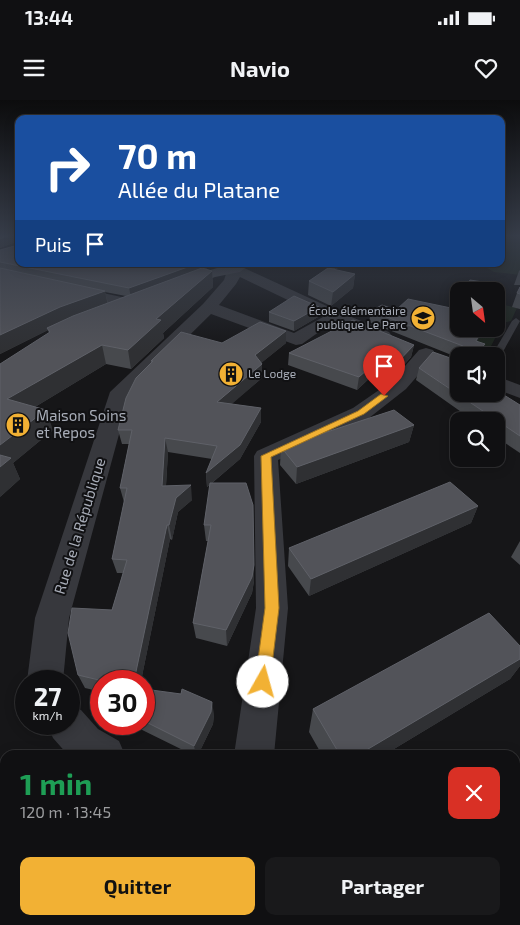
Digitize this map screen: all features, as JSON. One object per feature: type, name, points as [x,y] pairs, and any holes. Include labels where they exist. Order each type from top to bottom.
[{"type":"main road","points":[[102,316],[212,274]]},
{"type":"street","name":"Rue de la République","points":[[47,670],[52,618],[120,392],[209,307],[231,281],[231,274]]},
{"type":"street","points":[[246,274],[338,318],[419,351],[400,384],[361,412],[266,456],[272,608],[255,750]]},
{"type":"street","points":[[0,275],[131,304]]},
{"type":"street","points":[[209,307],[296,340],[324,322]]},
{"type":"street","points":[[505,386],[520,392]]},
{"type":"street","points":[[77,735],[84,743],[96,750]]},
{"type":"lane","points":[[502,347],[516,321]]},
{"type":"shaded area","points":[[505,305],[517,308],[511,321],[505,322]]},
{"type":"shaded area","points":[[476,338],[495,338],[491,347],[479,344]]},
{"type":"building","points":[[0,274],[25,274],[105,291],[60,307],[0,335]]},
{"type":"building","points":[[57,274],[169,274],[129,288]]},
{"type":"building","points":[[187,274],[209,274],[156,319],[161,320],[128,350],[102,345],[7,399],[46,410],[0,445],[0,364],[50,332],[47,328],[73,316]]},
{"type":"building","points":[[320,274],[355,274],[333,292],[309,281]]},
{"type":"building","points":[[294,296],[319,307],[294,321],[269,312]]},
{"type":"building","points":[[408,299],[450,308],[450,338],[478,338],[476,341],[485,344],[482,347],[463,347],[371,311],[382,305],[396,310]]},
{"type":"building","points":[[353,320],[414,345],[393,367],[376,362],[359,377],[289,353]]},
{"type":"building","points":[[260,322],[286,331],[255,355],[262,364],[217,402],[261,408],[240,445],[206,473],[217,446],[165,438],[162,486],[191,485],[176,498],[169,525],[167,525],[136,670],[90,670],[90,678],[80,675],[80,670],[77,670],[68,633],[72,608],[112,610],[127,560],[112,559],[127,488],[120,488],[132,430],[118,430],[126,398],[136,378],[181,332],[222,343]]},
{"type":"building","points":[[433,352],[450,358],[450,389],[419,368]]},
{"type":"building","points":[[505,396],[520,405],[520,436],[505,426],[505,412],[484,412],[470,402],[505,402]]},
{"type":"building","points":[[394,410],[414,425],[297,467],[281,447]]},
{"type":"building","points":[[0,455],[11,458],[0,467]]},
{"type":"building","points":[[450,482],[478,506],[311,579],[289,548]]},
{"type":"building","points":[[210,483],[246,483],[253,505],[254,565],[252,577],[226,630],[193,623],[211,525],[204,525]]},
{"type":"building","points":[[489,613],[520,646],[520,659],[366,750],[337,750],[313,709]]},
{"type":"building","points":[[182,689],[212,702],[211,712],[194,746],[155,726],[155,690],[181,694]]},
{"type":"place","name":"École élémentaire publique Le Parc","points":[[423,318]]},
{"type":"place","name":"Le Lodge","points":[[231,374]]},
{"type":"place","name":"Maison Soins et Repos","points":[[18,425]]},
{"type":"route","points":[[263,682],[272,608],[266,456],[361,412],[384,396]]}]
